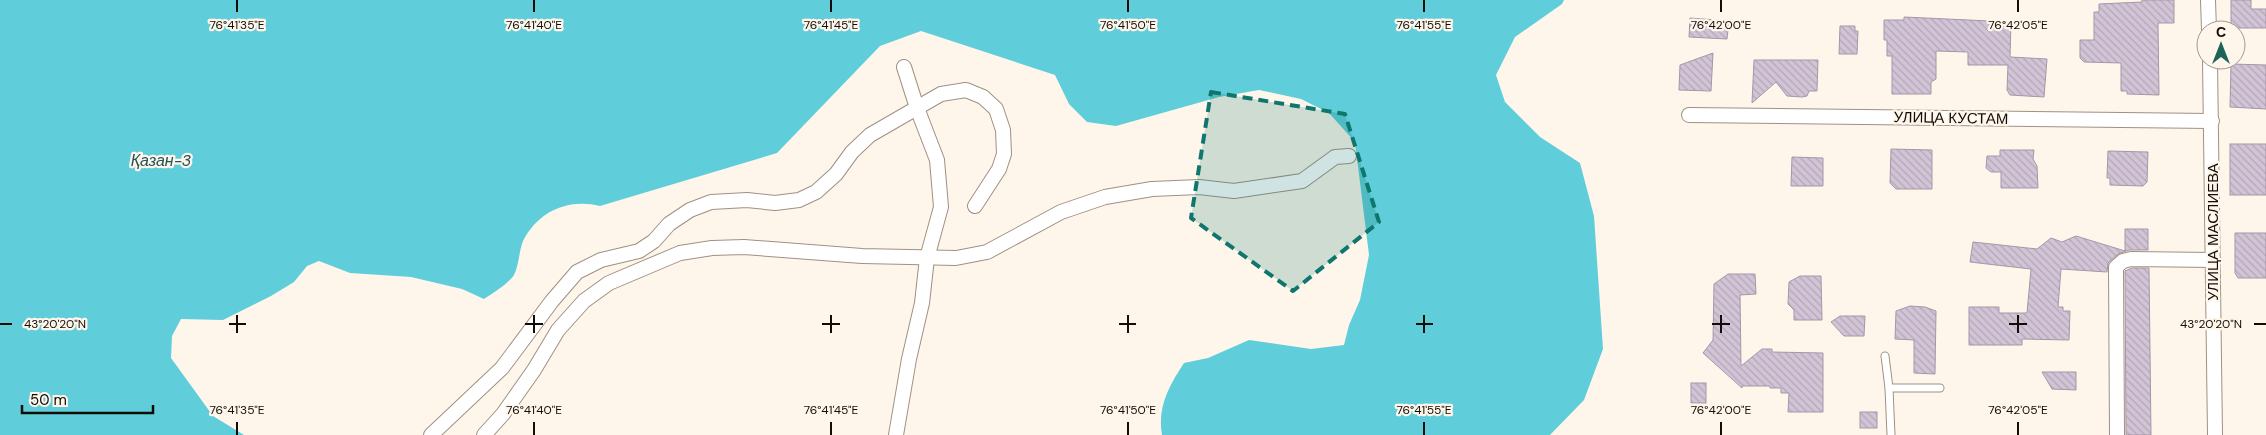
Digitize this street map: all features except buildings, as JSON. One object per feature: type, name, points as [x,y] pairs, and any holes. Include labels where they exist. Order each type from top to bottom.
[{"type":"street","points":[[2208,0],[2209,20]]},
{"type":"street","points":[[896,435],[909,359],[922,304],[927,258],[942,208],[937,160],[904,67]]},
{"type":"street","name":"УЛИЦА МАСЛИЕВА","points":[[2210,70],[2215,435]]},
{"type":"street","points":[[431,435],[502,368],[576,272],[601,260],[639,251],[654,241],[669,224],[690,210],[710,202],[747,200],[775,203],[799,200],[816,192],[836,174],[852,152],[870,136],[941,94],[966,90],[983,96],[996,109],[1003,130],[1004,154],[999,169],[976,206]]},
{"type":"street","name":"УЛИЦА КУСТАМ","points":[[1689,115],[2212,120]]},
{"type":"street","points":[[484,435],[513,400],[558,330],[584,301],[609,283],[680,252],[744,247],[823,254],[956,258],[987,252],[1061,212],[1105,197],[1152,189],[1199,187],[1234,191],[1302,181],[1335,157],[1349,156]]},
{"type":"street","points":[[2117,435],[2116,268],[2123,261],[2131,259],[2213,260]]},
{"type":"lane","points":[[1885,356],[1890,388],[1891,435]]},
{"type":"lane","points":[[1890,388],[1940,388]]},
{"type":"highlighted area","points":[[1211,92],[1345,114],[1379,222],[1293,291],[1191,218]]},
{"type":"water","name":"Қазан-3","points":[[0,0],[1564,0],[1562,4],[1515,37],[1496,75],[1505,102],[1540,137],[1580,163],[1594,216],[1603,349],[1584,400],[1550,435],[1162,435],[1161,415],[1163,406],[1169,389],[1184,363],[1208,358],[1249,340],[1311,349],[1344,345],[1349,325],[1360,300],[1369,255],[1355,142],[1329,113],[1301,99],[1259,90],[1219,97],[1116,126],[1087,122],[1069,104],[1055,75],[921,31],[880,46],[777,153],[600,206],[577,204],[556,209],[546,215],[529,231],[523,241],[514,275],[504,285],[484,299],[462,289],[411,277],[350,273],[319,261],[307,266],[294,282],[223,320],[181,319],[172,336],[171,358],[213,416],[244,435],[0,435]]}]
